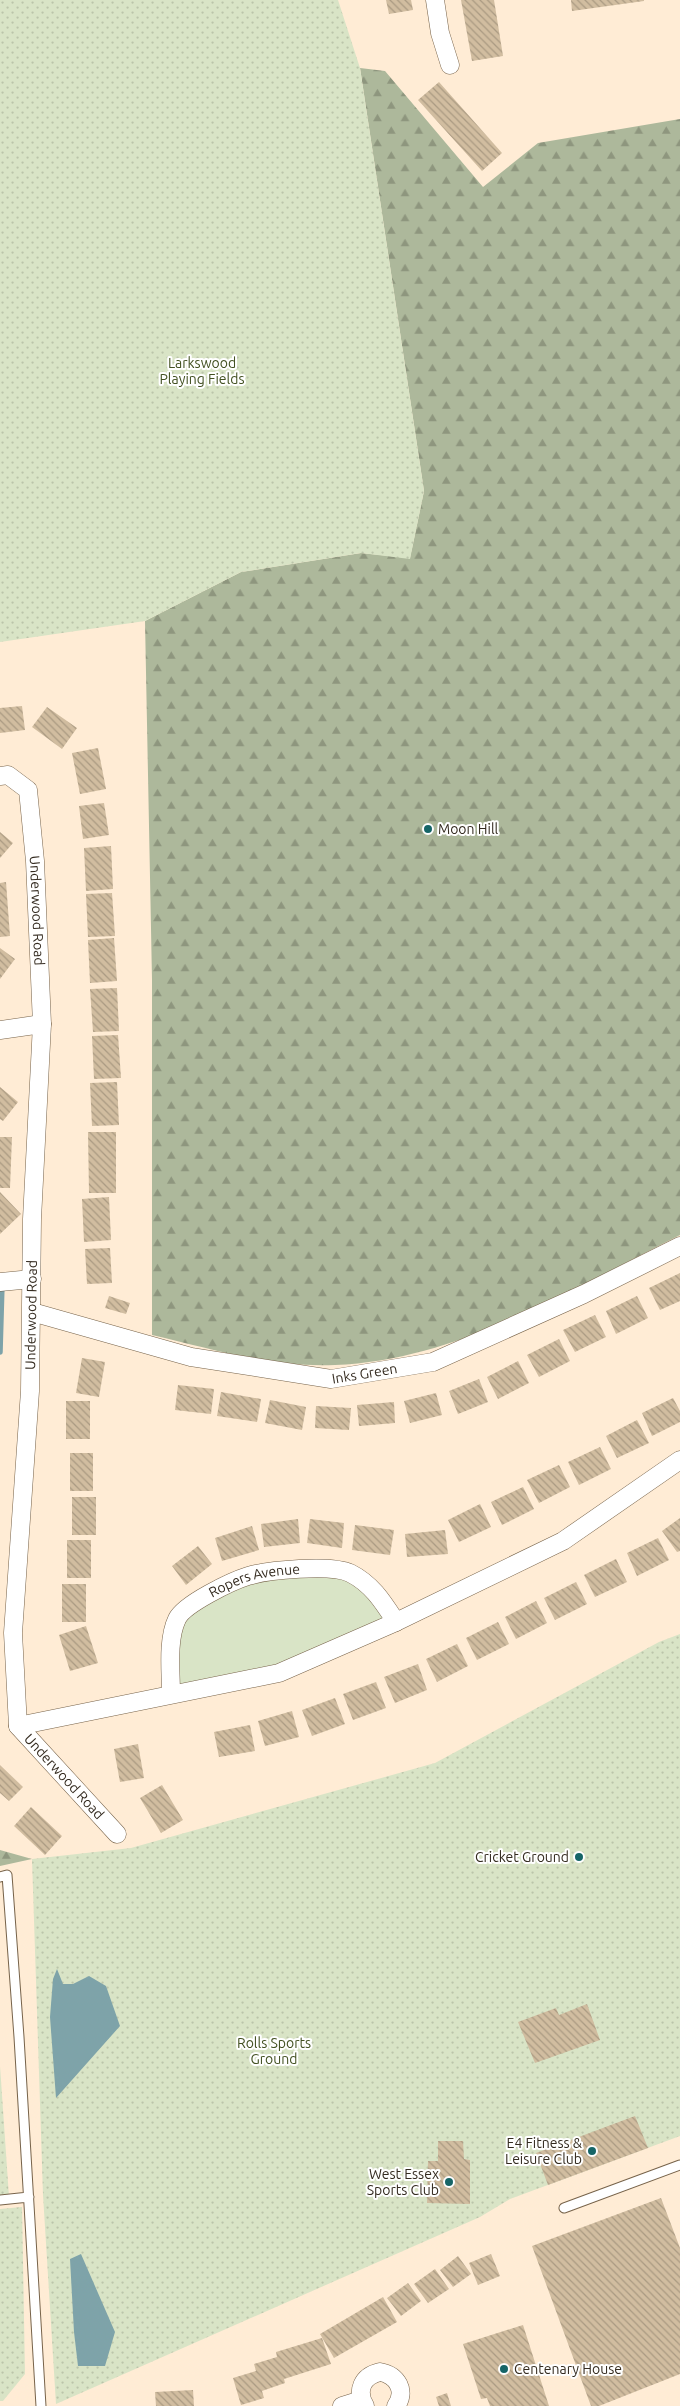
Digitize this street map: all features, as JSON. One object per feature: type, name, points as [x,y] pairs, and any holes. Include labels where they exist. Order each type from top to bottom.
[{"type":"street","points":[[435,0],[440,33],[450,65]]},
{"type":"street","name":"Underwood Road","points":[[0,776],[8,775],[28,790],[35,860],[42,1024],[32,1219],[30,1391],[13,1633],[18,1726],[117,1834]]},
{"type":"street","points":[[0,1030],[42,1024]]},
{"type":"street","name":"Inks Green","points":[[32,1312],[191,1357],[331,1379],[433,1362],[584,1294],[680,1246]]},
{"type":"street","points":[[0,1282],[32,1279]]},
{"type":"street","points":[[18,1726],[279,1672],[396,1622],[564,1541],[680,1460]]},
{"type":"street","name":"Ropers Avenue","points":[[170,1694],[172,1639],[177,1618],[191,1603],[248,1576],[302,1568],[348,1572],[372,1586],[396,1622]]},
{"type":"street","points":[[342,2406],[363,2403],[360,2393],[365,2380],[373,2374],[387,2374],[393,2377],[400,2388],[401,2395],[396,2406]]},
{"type":"lane","points":[[0,1877],[7,1875],[41,2406]]},
{"type":"lane","points":[[564,2208],[680,2165]]},
{"type":"lane","points":[[0,2200],[29,2197]]},
{"type":"green space","name":"Larkswood Playing Fields","points":[[0,0],[338,0],[360,68],[424,491],[410,559],[361,553],[241,572],[145,621],[0,642]]},
{"type":"green space","points":[[360,68],[385,71],[483,187],[538,143],[680,119],[680,1235],[556,1299],[470,1336],[426,1350],[381,1360],[335,1365],[289,1364],[266,1361],[152,1335],[152,979],[145,621],[241,572],[361,553],[410,558],[424,491]]},
{"type":"green space","points":[[348,1572],[396,1622],[279,1673],[171,1694],[177,1618],[248,1576]]},
{"type":"green space","name":"Rolls Sports Ground","points":[[680,1634],[680,2136],[510,2199],[480,2217],[56,2404],[43,2195],[32,1859],[131,1848],[435,1763],[659,1642]]},
{"type":"green space","points":[[0,1850],[32,1859],[0,1866]]},
{"type":"green space","points":[[0,2066],[9,2197],[0,2198]]},
{"type":"green space","points":[[22,2207],[25,2374],[3,2401],[0,2401],[0,2209]]},
{"type":"water","points":[[57,1969],[63,1984],[73,1984],[89,1976],[106,1986],[120,2026],[56,2098],[50,2017],[53,1979]]},
{"type":"water","points":[[81,2254],[115,2332],[105,2366],[78,2366],[70,2259]]},
{"type":"building","points":[[386,0],[411,0],[413,10],[389,14]]},
{"type":"building","points":[[461,0],[494,0],[503,56],[472,61]]},
{"type":"building","points":[[571,0],[644,0],[644,1],[572,11]]},
{"type":"building","points":[[439,82],[502,153],[482,171],[418,100]]},
{"type":"building","points":[[22,706],[25,730],[0,733],[0,708]]},
{"type":"building","points":[[47,707],[77,728],[62,749],[32,727]]},
{"type":"building","points":[[98,748],[106,789],[80,794],[72,753]]},
{"type":"building","points":[[104,803],[109,835],[83,839],[79,806]]},
{"type":"building","points":[[0,832],[13,843],[0,858]]},
{"type":"building","points":[[111,846],[113,889],[86,891],[84,848]]},
{"type":"building","points":[[6,882],[10,936],[0,937],[0,883]]},
{"type":"building","points":[[112,893],[115,936],[88,937],[86,894]]},
{"type":"building","points":[[114,938],[117,981],[90,983],[88,940]]},
{"type":"building","points":[[0,948],[15,959],[0,979]]},
{"type":"building","points":[[117,988],[119,1031],[93,1032],[90,989]]},
{"type":"building","points":[[118,1035],[121,1078],[94,1079],[92,1036]]},
{"type":"building","points":[[117,1082],[119,1125],[92,1126],[90,1083]]},
{"type":"building","points":[[0,1087],[18,1102],[3,1121],[0,1119]]},
{"type":"building","points":[[88,1132],[116,1132],[116,1193],[89,1193]]},
{"type":"building","points":[[0,1137],[12,1137],[10,1188],[0,1188]]},
{"type":"building","points":[[0,1192],[21,1214],[0,1234]]},
{"type":"building","points":[[109,1197],[111,1240],[84,1242],[82,1199]]},
{"type":"building","points":[[110,1248],[112,1283],[87,1284],[85,1249]]},
{"type":"building","points":[[680,1273],[680,1301],[660,1310],[649,1288]]},
{"type":"building","points":[[109,1296],[130,1303],[126,1314],[105,1308]]},
{"type":"building","points":[[637,1296],[648,1318],[616,1334],[606,1311]]},
{"type":"building","points":[[595,1315],[606,1337],[575,1352],[563,1330]]},
{"type":"building","points":[[559,1339],[570,1361],[539,1377],[527,1355]]},
{"type":"building","points":[[82,1358],[105,1362],[99,1397],[76,1393]]},
{"type":"building","points":[[518,1361],[529,1383],[498,1399],[487,1377]]},
{"type":"building","points":[[479,1379],[488,1402],[458,1414],[449,1391]]},
{"type":"building","points":[[178,1385],[214,1389],[211,1414],[175,1410]]},
{"type":"building","points":[[221,1392],[261,1399],[257,1422],[217,1416]]},
{"type":"building","points":[[436,1393],[442,1415],[410,1423],[404,1401]]},
{"type":"building","points":[[673,1398],[680,1411],[680,1422],[652,1436],[642,1413]]},
{"type":"building","points":[[270,1400],[306,1407],[302,1430],[265,1423]]},
{"type":"building","points":[[66,1401],[90,1401],[90,1439],[66,1439]]},
{"type":"building","points":[[394,1402],[395,1423],[359,1426],[357,1405]]},
{"type":"building","points":[[316,1406],[351,1408],[349,1430],[315,1428]]},
{"type":"building","points":[[637,1420],[649,1443],[617,1458],[606,1436]]},
{"type":"building","points":[[600,1447],[611,1469],[579,1485],[568,1462]]},
{"type":"building","points":[[70,1453],[93,1453],[93,1491],[70,1491]]},
{"type":"building","points":[[559,1465],[570,1487],[539,1503],[527,1480]]},
{"type":"building","points":[[523,1487],[534,1509],[502,1525],[491,1502]]},
{"type":"building","points":[[72,1497],[96,1497],[96,1535],[72,1535]]},
{"type":"building","points":[[480,1504],[491,1527],[459,1542],[448,1520]]},
{"type":"building","points":[[680,1518],[680,1551],[677,1552],[662,1531]]},
{"type":"building","points":[[298,1519],[300,1543],[264,1547],[261,1524]]},
{"type":"building","points":[[310,1519],[344,1523],[342,1548],[307,1543]]},
{"type":"building","points":[[355,1525],[394,1530],[390,1555],[352,1550]]},
{"type":"building","points":[[252,1526],[259,1550],[222,1561],[215,1538]]},
{"type":"building","points":[[445,1530],[448,1554],[407,1557],[405,1534]]},
{"type":"building","points":[[658,1538],[669,1560],[637,1576],[627,1553]]},
{"type":"building","points":[[67,1540],[91,1540],[91,1578],[67,1578]]},
{"type":"building","points":[[198,1546],[212,1564],[186,1585],[172,1566]]},
{"type":"building","points":[[616,1559],[627,1582],[595,1597],[584,1575]]},
{"type":"building","points":[[576,1582],[587,1604],[555,1620],[544,1598]]},
{"type":"building","points":[[62,1584],[86,1584],[86,1622],[62,1622]]},
{"type":"building","points":[[536,1601],[547,1623],[516,1639],[505,1617]]},
{"type":"building","points":[[498,1622],[509,1644],[477,1660],[466,1638]]},
{"type":"building","points":[[86,1626],[98,1663],[70,1671],[59,1635]]},
{"type":"building","points":[[457,1644],[468,1666],[437,1682],[426,1659]]},
{"type":"building","points":[[418,1664],[427,1690],[395,1703],[384,1677]]},
{"type":"building","points":[[376,1682],[386,1708],[353,1720],[343,1694]]},
{"type":"building","points":[[335,1698],[345,1724],[312,1736],[302,1710]]},
{"type":"building","points":[[292,1711],[299,1737],[265,1746],[258,1721]]},
{"type":"building","points":[[250,1725],[255,1751],[219,1757],[214,1732]]},
{"type":"building","points":[[138,1744],[144,1778],[120,1782],[114,1749]]},
{"type":"building","points":[[0,1765],[23,1787],[9,1801],[0,1793]]},
{"type":"building","points":[[162,1785],[183,1820],[161,1833],[140,1798]]},
{"type":"building","points":[[31,1807],[62,1836],[45,1855],[14,1826]]},
{"type":"building","points":[[587,2004],[600,2040],[535,2063],[518,2022],[556,2008],[559,2015]]},
{"type":"building","name":"E4 Fitness & Leisure Club","points":[[635,2116],[648,2148],[548,2185],[536,2153]]},
{"type":"building","name":"West Essex Sports Club","points":[[438,2141],[463,2141],[464,2159],[470,2160],[470,2204],[427,2203],[428,2161],[438,2161]]},
{"type":"building","points":[[661,2198],[680,2248],[680,2374],[599,2406],[591,2406],[532,2246]]},
{"type":"building","points":[[491,2254],[500,2276],[478,2285],[469,2263]]},
{"type":"building","points":[[458,2256],[471,2274],[453,2287],[440,2270]]},
{"type":"building","points":[[435,2269],[449,2289],[428,2303],[414,2284]]},
{"type":"building","points":[[408,2283],[421,2301],[401,2316],[387,2298]]},
{"type":"building","points":[[383,2297],[397,2322],[334,2358],[320,2334]]},
{"type":"building","name":"Centenary House","points":[[523,2325],[549,2406],[490,2406],[487,2398],[481,2399],[463,2344]]},
{"type":"building","points":[[322,2338],[331,2364],[284,2379],[285,2383],[262,2391],[264,2398],[241,2405],[233,2378],[256,2371],[254,2364],[277,2357],[276,2352]]},
{"type":"building","points":[[193,2390],[194,2406],[156,2406],[155,2392]]},
{"type":"building","points":[[447,2393],[451,2406],[439,2406],[436,2397]]},
{"type":"waterway","points":[[0,1352],[2,1284]]},
{"type":"place","name":"Moon Hill","points":[[428,829]]},
{"type":"place","name":"Cricket Ground","points":[[579,1857]]},
{"type":"place","name":"E4 Fitness & Leisure Club","points":[[592,2151]]},
{"type":"place","name":"West Essex Sports Club","points":[[449,2182]]},
{"type":"place","name":"Centenary House","points":[[504,2369]]}]
